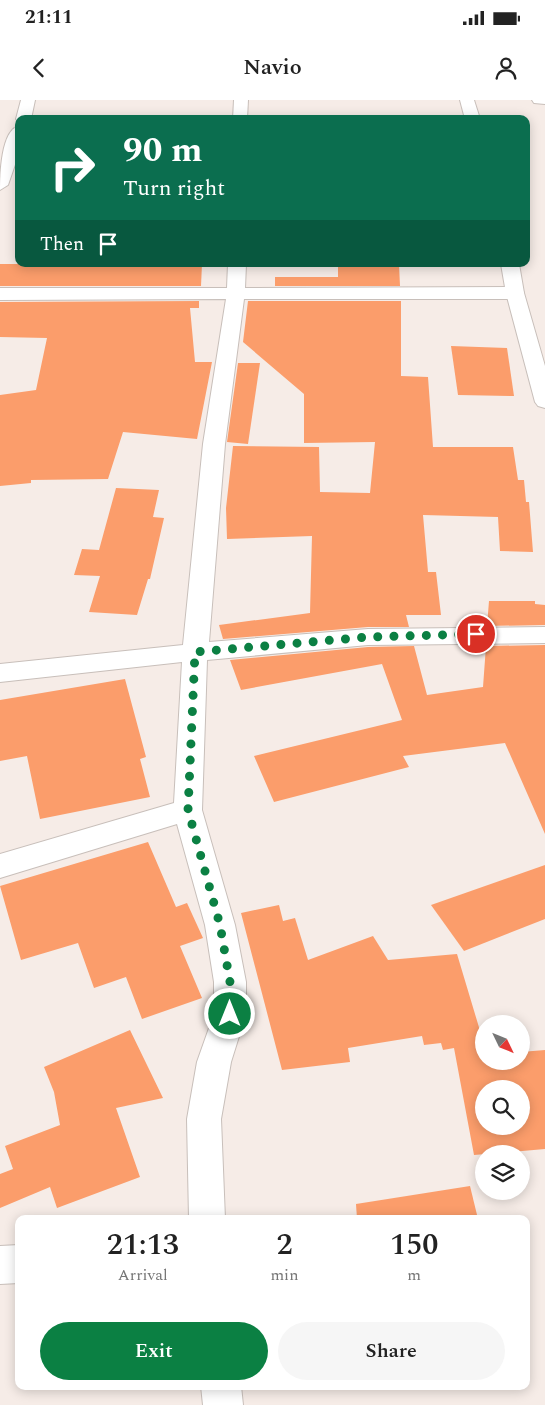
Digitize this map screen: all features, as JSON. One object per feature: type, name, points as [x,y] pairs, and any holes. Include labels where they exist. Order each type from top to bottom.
[{"type":"street","points":[[24,115],[28,100]]},
{"type":"street","points":[[240,115],[241,100]]},
{"type":"street","points":[[467,100],[472,115]]},
{"type":"street","points":[[539,100],[545,100]]},
{"type":"street","points":[[0,185],[15,142]]},
{"type":"street","points":[[207,1215],[204,1119],[214,1062],[230,1014],[230,982],[220,925],[188,810],[195,652],[214,444],[236,293],[237,267]]},
{"type":"street","points":[[511,267],[515,293],[545,402]]},
{"type":"street","points":[[0,294],[515,293]]},
{"type":"street","points":[[0,673],[195,652],[368,637],[545,635]]},
{"type":"street","points":[[0,866],[188,810]]},
{"type":"street","points":[[0,1265],[15,1264]]},
{"type":"street","points":[[221,1390],[223,1405]]},
{"type":"building","points":[[0,264],[15,264],[15,267],[202,267],[201,286],[0,286]]},
{"type":"building","points":[[338,267],[399,267],[400,286],[275,286],[275,277],[338,277]]},
{"type":"building","points":[[199,301],[199,308],[190,308],[195,362],[212,362],[197,439],[123,432],[108,479],[31,480],[31,483],[0,486],[0,395],[36,390],[47,338],[0,337],[0,302]]},
{"type":"building","points":[[248,301],[401,301],[401,376],[428,377],[433,447],[513,447],[518,480],[524,480],[526,502],[529,502],[533,552],[500,551],[498,517],[423,515],[428,572],[436,572],[441,615],[406,615],[409,627],[368,627],[223,639],[219,625],[310,613],[312,536],[227,539],[226,508],[233,446],[319,447],[320,492],[370,493],[375,442],[304,443],[304,394],[243,342]]},
{"type":"building","points":[[451,346],[507,348],[514,396],[458,395]]},
{"type":"building","points":[[238,363],[260,363],[248,444],[227,442]]},
{"type":"building","points":[[116,488],[159,490],[153,517],[164,518],[150,579],[148,579],[137,615],[89,612],[100,576],[74,575],[82,549],[99,550]]},
{"type":"building","points":[[489,601],[535,601],[535,604],[545,605],[545,625],[487,626]]},
{"type":"building","points":[[545,645],[545,834],[505,743],[403,756],[409,767],[274,802],[254,756],[402,720],[382,664],[241,690],[230,660],[368,647],[414,646],[427,695],[483,687],[486,646]]},
{"type":"building","points":[[125,679],[146,757],[140,759],[150,797],[40,819],[27,756],[0,761],[0,700]]},
{"type":"building","points":[[148,842],[176,907],[187,903],[203,938],[180,946],[202,998],[142,1019],[126,977],[94,988],[78,943],[21,960],[0,886]]},
{"type":"building","points":[[545,865],[545,919],[464,951],[431,905]]},
{"type":"building","points":[[279,905],[283,921],[295,918],[308,960],[373,936],[388,960],[457,954],[475,1015],[475,1070],[530,1070],[530,1051],[545,1050],[545,1149],[530,1150],[530,1145],[475,1145],[474,1155],[454,1048],[443,1050],[441,1043],[424,1045],[422,1036],[348,1048],[350,1062],[282,1070],[241,913]]},
{"type":"building","points":[[130,1030],[163,1098],[116,1108],[140,1177],[57,1208],[50,1187],[0,1208],[0,1174],[13,1169],[5,1146],[60,1125],[54,1092],[44,1067]]},
{"type":"building","points":[[470,1186],[477,1215],[357,1215],[356,1204]]},
{"type":"route","points":[[230,1014],[230,982],[220,925],[188,810],[195,652],[368,637],[476,634]]}]
